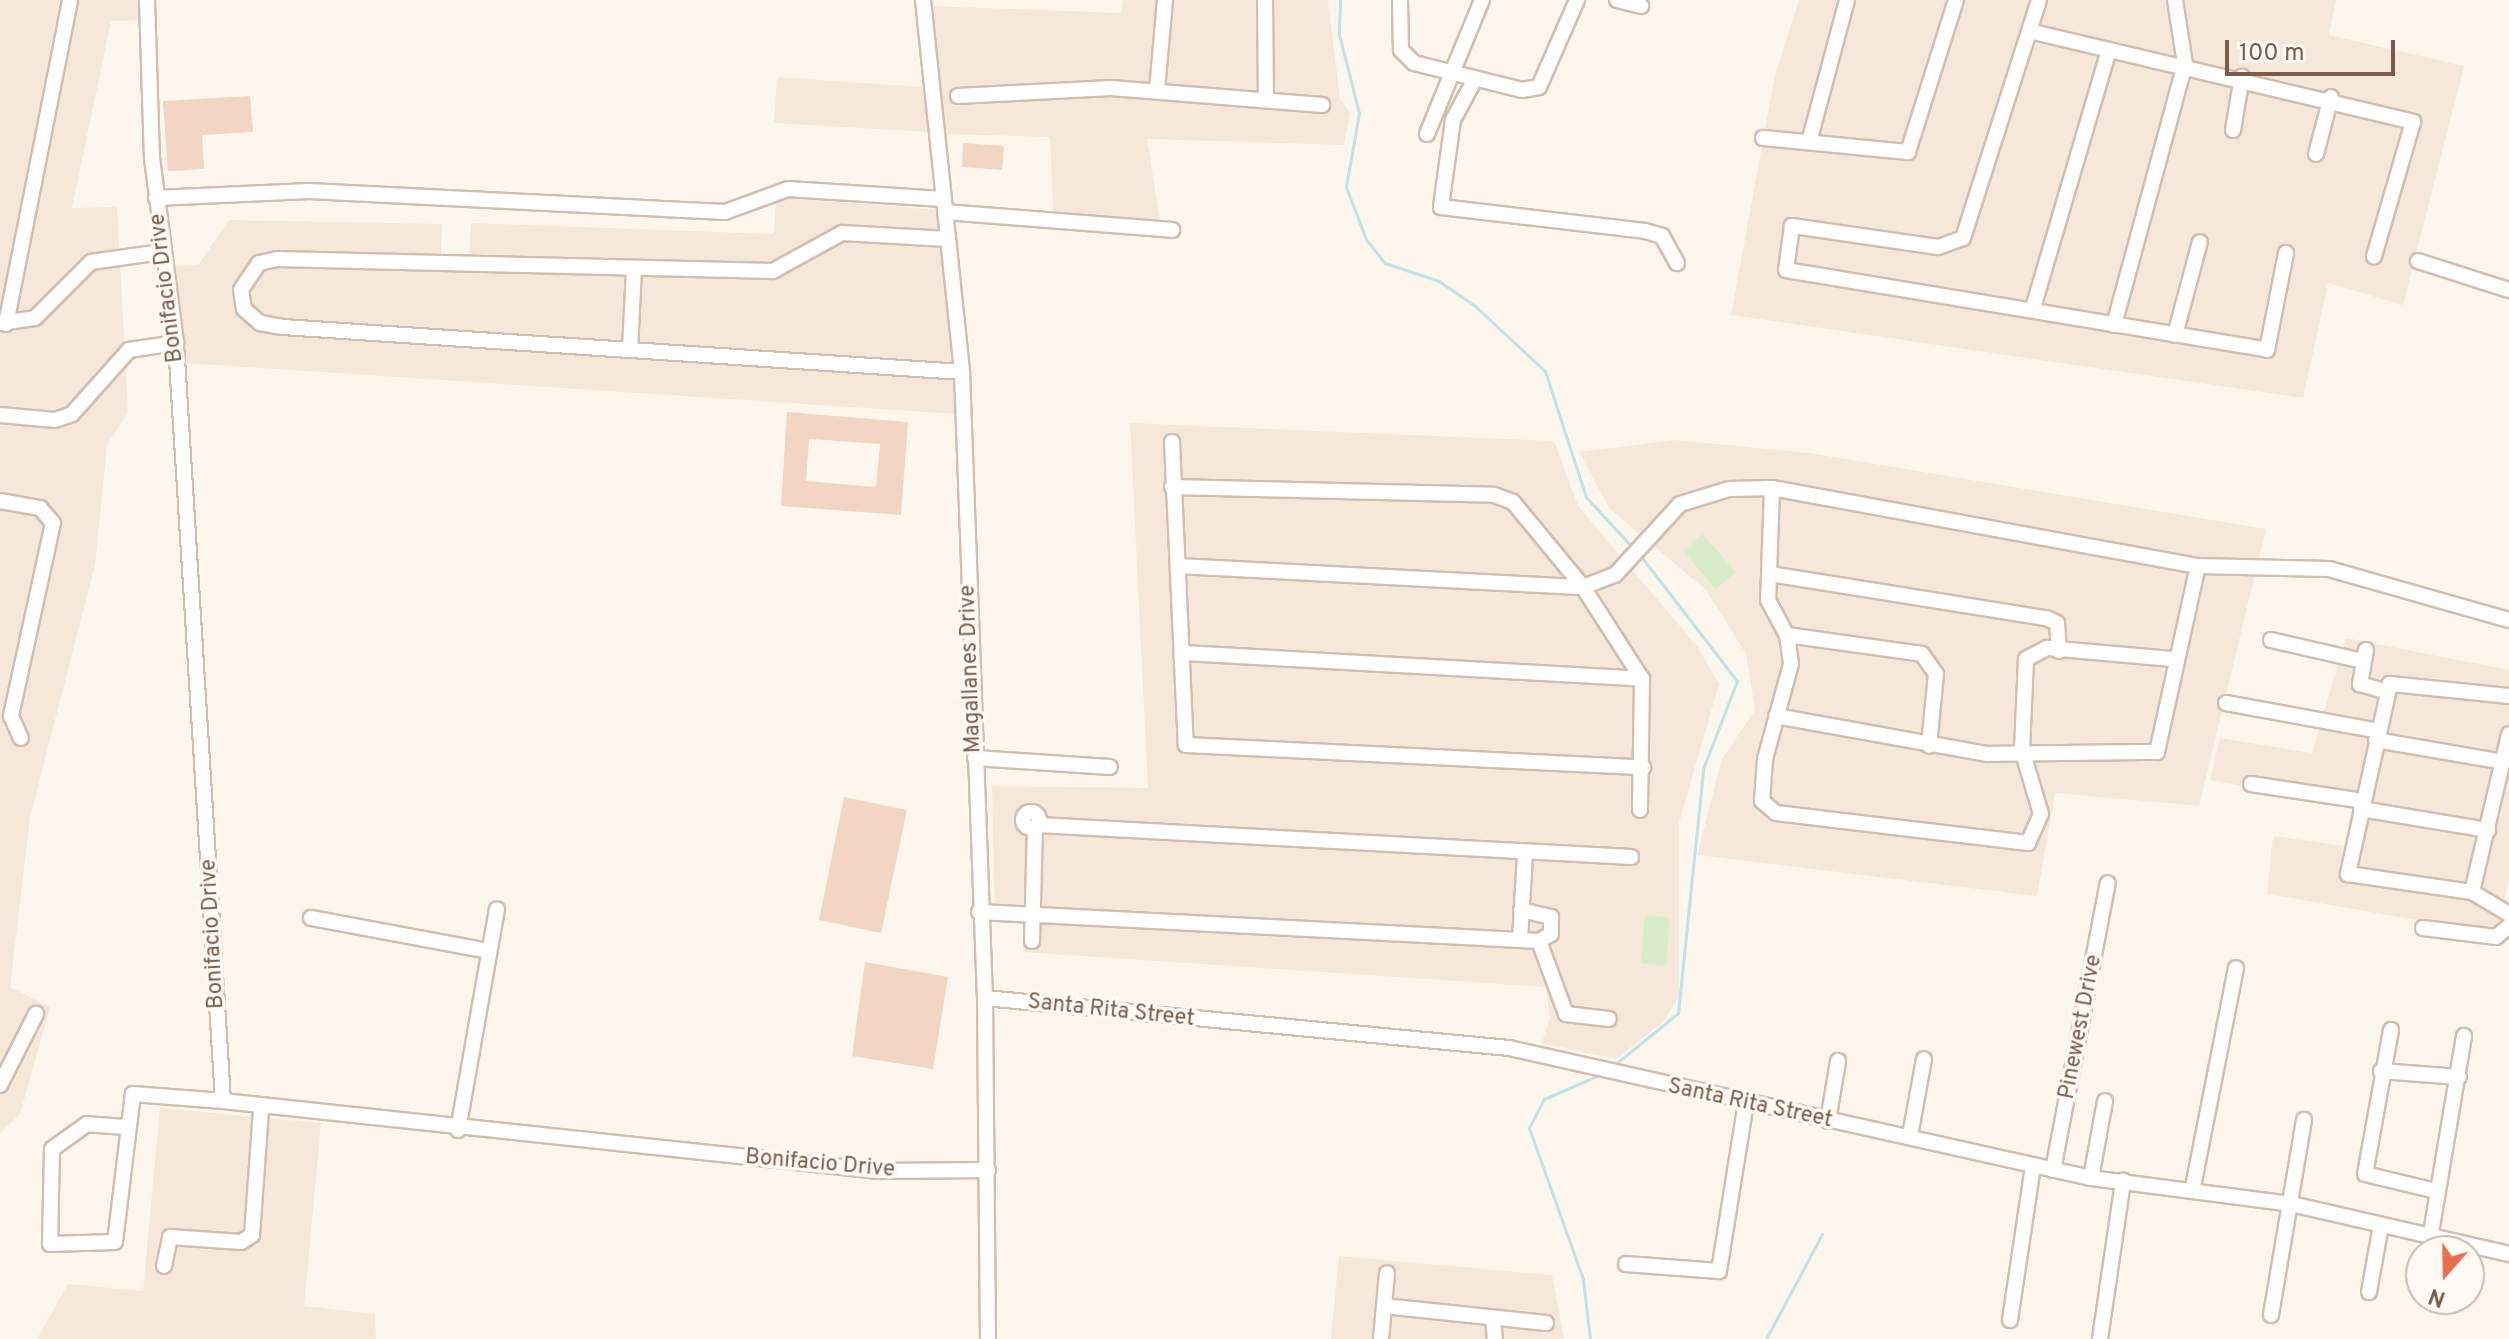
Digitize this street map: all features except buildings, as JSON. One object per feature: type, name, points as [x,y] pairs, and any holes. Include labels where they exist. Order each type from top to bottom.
[{"type":"street","points":[[70,0],[3,324],[35,318],[91,262],[161,252]]},
{"type":"street","name":"Bonifacio Drive","points":[[147,0],[156,198],[161,252],[176,343],[223,1101],[261,1110],[879,1171],[988,1170]]},
{"type":"street","name":"Magallanes Drive","points":[[923,0],[945,97],[944,206],[962,372],[979,912],[985,998],[988,1339]]},
{"type":"street","points":[[1157,90],[1165,0]]},
{"type":"street","points":[[1265,0],[1266,95]]},
{"type":"street","points":[[1400,0],[1401,50],[1414,63],[1475,79],[1539,87],[1577,0]]},
{"type":"street","points":[[1427,134],[1456,75],[1482,0]]},
{"type":"street","points":[[1617,0],[1641,6]]},
{"type":"street","points":[[1809,142],[1847,0]]},
{"type":"street","points":[[1763,138],[1908,152],[1956,0]]},
{"type":"street","points":[[2039,0],[1963,238],[1938,247],[1792,226],[1786,270],[2033,308],[2114,325],[2267,350],[2286,253]]},
{"type":"street","points":[[2114,325],[2185,64],[2175,0]]},
{"type":"street","points":[[2029,31],[2331,97],[2413,122],[2374,256]]},
{"type":"street","points":[[2033,308],[2109,50]]},
{"type":"street","points":[[2233,130],[2242,77]]},
{"type":"street","points":[[1475,79],[1453,120],[1441,207],[1645,231],[1662,236],[1677,263]]},
{"type":"street","points":[[945,97],[1052,87],[1266,95],[1322,105]]},
{"type":"street","points":[[2316,154],[2331,97]]},
{"type":"street","points":[[156,198],[309,191],[725,212],[788,189],[1172,230]]},
{"type":"street","points":[[948,239],[842,233],[773,271],[277,259],[259,263],[241,290],[244,309],[260,323],[283,327],[962,372]]},
{"type":"street","points":[[2175,335],[2200,242]]},
{"type":"street","points":[[2418,261],[2509,290]]},
{"type":"street","points":[[630,350],[634,269]]},
{"type":"street","points":[[0,415],[55,420],[72,414],[129,350],[176,343]]},
{"type":"street","points":[[1172,442],[1186,745],[1643,767]]},
{"type":"street","points":[[1172,487],[1494,495],[1530,517],[1583,587],[1642,679],[1640,810]]},
{"type":"street","points":[[1178,566],[1583,587],[1626,564],[1698,495],[1772,488],[2198,566],[2329,569],[2509,620]]},
{"type":"street","points":[[1772,488],[1768,600],[1787,635],[1790,682],[1776,716],[1765,759],[1765,808],[2013,846],[2036,832],[2041,814],[2022,750],[2026,659],[2059,651],[2174,659]]},
{"type":"street","points":[[0,501],[50,512],[11,716],[21,738]]},
{"type":"street","points":[[1776,716],[1929,746],[2157,752],[2174,659],[2198,566]]},
{"type":"street","points":[[1770,574],[2046,618],[2057,623],[2059,651]]},
{"type":"street","points":[[1787,635],[1922,654],[1936,674],[1929,746]]},
{"type":"street","points":[[2271,640],[2364,656],[2360,684],[2388,692]]},
{"type":"street","points":[[1182,653],[1642,679]]},
{"type":"street","points":[[2509,696],[2399,681],[2388,692],[2348,874],[2472,892],[2509,914]]},
{"type":"street","points":[[2226,703],[2503,762]]},
{"type":"street","points":[[2472,892],[2509,734]]},
{"type":"street","points":[[975,758],[1110,767]]},
{"type":"street","points":[[2251,784],[2488,830]]},
{"type":"street","points":[[1032,941],[1036,826],[1631,857]]},
{"type":"street","points":[[1520,940],[1525,853]]},
{"type":"street","name":"Pinewest Drive","points":[[2053,1170],[2108,883]]},
{"type":"street","points":[[458,1130],[497,909]]},
{"type":"street","points":[[979,912],[1539,941],[1551,934],[1551,917],[1521,910]]},
{"type":"street","points":[[311,918],[489,951]]},
{"type":"street","points":[[2423,928],[2496,937],[2509,926]]},
{"type":"street","points":[[1539,941],[1566,1014],[1609,1019]]},
{"type":"street","points":[[2193,1187],[2236,968]]},
{"type":"street","name":"Santa Rita Street","points":[[985,998],[1509,1048],[2091,1178],[2193,1187],[2291,1204],[2416,1235]]},
{"type":"street","points":[[0,1085],[36,1014]]},
{"type":"street","points":[[2391,1030],[2381,1071],[2365,1174],[2436,1191]]},
{"type":"street","points":[[2430,1235],[2464,1036]]},
{"type":"street","points":[[1910,1136],[1924,1059]]},
{"type":"street","points":[[1828,1121],[1838,1061]]},
{"type":"street","points":[[2381,1071],[2459,1077]]},
{"type":"street","points":[[126,1127],[87,1124],[52,1149],[50,1244],[115,1242],[126,1127],[133,1094],[223,1101]]},
{"type":"street","points":[[2091,1178],[2105,1101]]},
{"type":"street","points":[[1626,1264],[1719,1271],[1746,1103]]},
{"type":"street","points":[[164,1266],[170,1237],[241,1242],[252,1235],[261,1110]]},
{"type":"street","points":[[2271,1315],[2304,1120]]},
{"type":"street","points":[[2010,1320],[2033,1166]]},
{"type":"street","points":[[2100,1339],[2123,1181]]},
{"type":"street","points":[[2369,1292],[2381,1225]]},
{"type":"street","name":"Santa Rita Street","points":[[2485,1249],[2509,1254]]},
{"type":"street","points":[[1381,1339],[1387,1273]]},
{"type":"street","points":[[1384,1306],[1546,1323]]},
{"type":"street","points":[[1493,1318],[1495,1339]]},
{"type":"shaded area","points":[[0,0],[142,0],[142,20],[111,21],[72,208],[117,207],[128,413],[107,445],[95,565],[30,817],[10,987],[50,1007],[20,1114],[0,1133]]},
{"type":"shaded area","points":[[1123,0],[1328,0],[1340,99],[1350,113],[1344,145],[1147,139],[1161,227],[1054,217],[1050,137],[944,134],[932,6],[1121,13]]},
{"type":"shaded area","points":[[1799,0],[2336,0],[2329,35],[2464,66],[2403,305],[2328,283],[2303,398],[1731,315],[1775,75]]},
{"type":"shaded area","points":[[777,77],[923,87],[929,132],[774,123]]},
{"type":"shaded area","points":[[776,197],[938,210],[956,414],[184,363],[171,266],[198,265],[229,220],[442,224],[441,254],[469,254],[471,223],[774,234]]},
{"type":"shaded area","points":[[1130,423],[1554,441],[1578,506],[1697,646],[1719,684],[1679,823],[1679,996],[1663,1022],[1616,1059],[1542,1043],[1550,1017],[1546,987],[1023,952],[1024,924],[995,922],[992,786],[1148,788]]},
{"type":"shaded area","points":[[1676,440],[1809,453],[2266,529],[2199,806],[2055,793],[2037,896],[1697,855],[1722,759],[1755,710],[1746,654],[1706,590],[1609,508],[1579,452]]},
{"type":"shaded area","points":[[2346,638],[2509,670],[2509,877],[2497,934],[2267,894],[2273,836],[2344,846],[2352,807],[2210,780],[2220,738],[2312,753]]},
{"type":"shaded area","points":[[160,1108],[321,1123],[304,1306],[375,1314],[376,1339],[37,1339],[68,1284],[143,1291]]},
{"type":"shaded area","points":[[1339,1256],[1552,1275],[1564,1339],[1331,1339]]},
{"type":"green space","points":[[1702,534],[1736,572],[1716,589],[1683,551]]},
{"type":"green space","points":[[1645,915],[1670,918],[1666,966],[1641,963]]},
{"type":"waterway","points":[[1340,0],[1339,34],[1359,113],[1346,187],[1366,239],[1385,263],[1439,281],[1475,306],[1545,371],[1586,497],[1632,547]]},
{"type":"waterway","points":[[1613,1066],[1678,1013],[1703,769],[1737,681],[1640,555]]},
{"type":"waterway","points":[[1590,1339],[1583,1279],[1529,1128],[1544,1099],[1597,1076]]},
{"type":"waterway","points":[[1766,1339],[1822,1234]]}]
